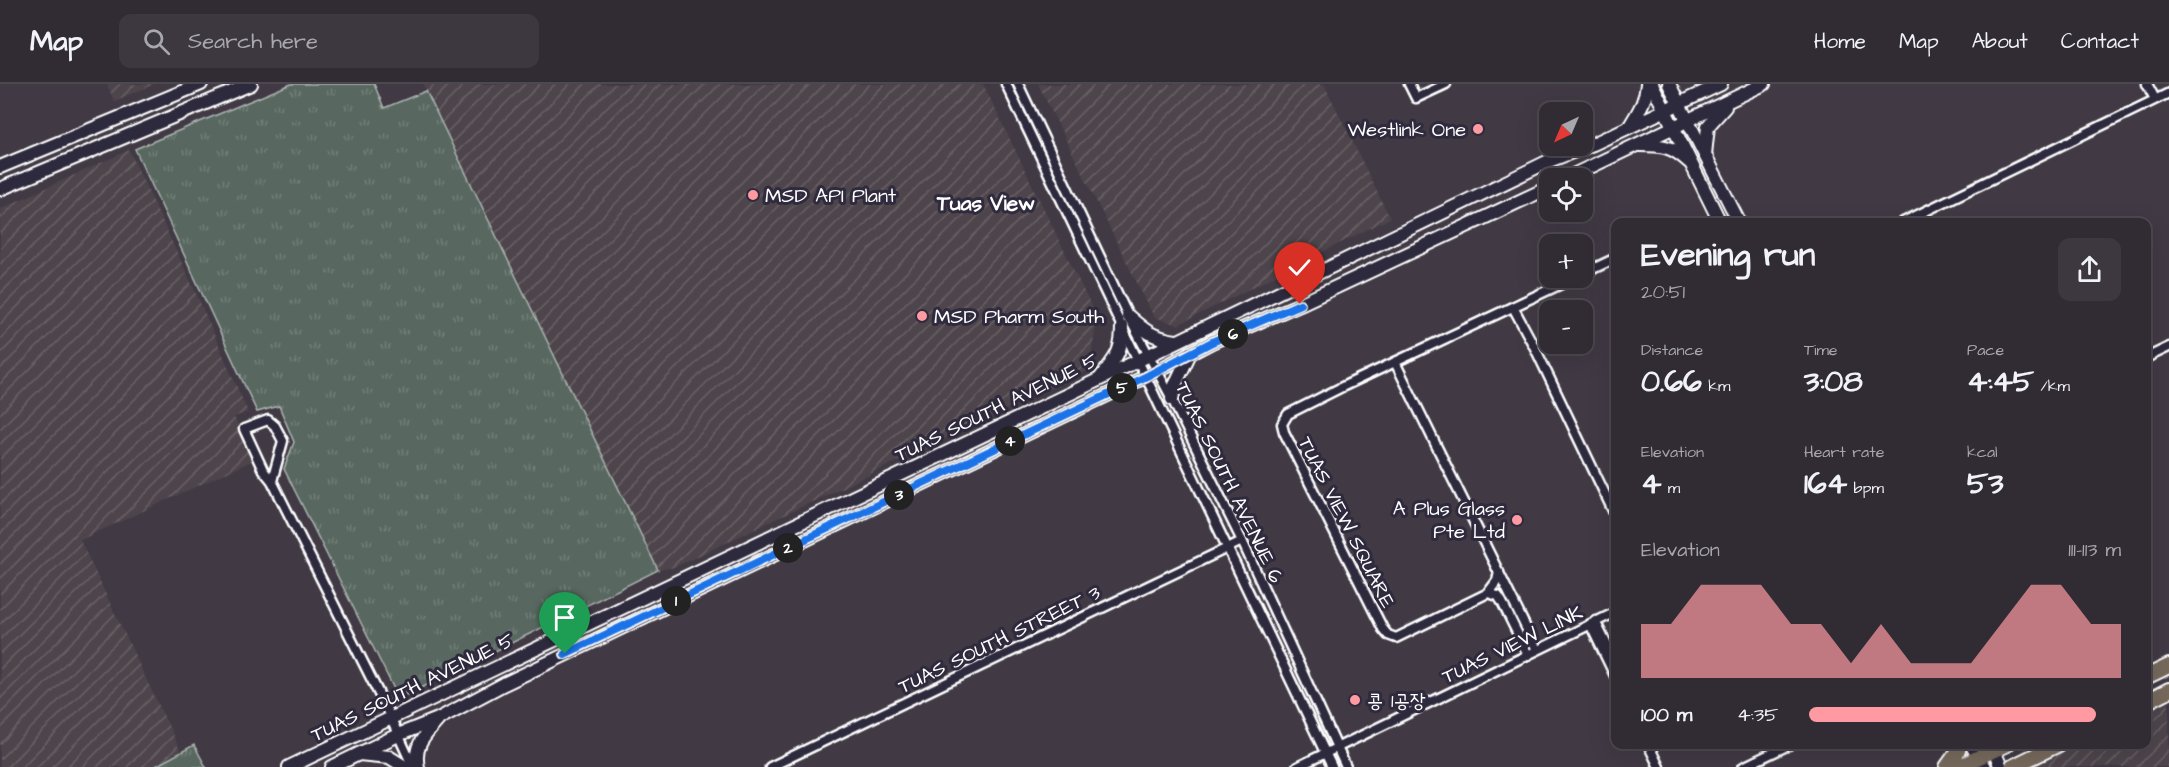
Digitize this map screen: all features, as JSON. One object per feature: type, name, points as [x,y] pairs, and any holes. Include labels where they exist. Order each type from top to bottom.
[{"type":"main road","points":[[0,167],[201,84]]},
{"type":"main road","points":[[0,189],[252,84]]},
{"type":"main road","points":[[1629,127],[1647,94],[1647,84]]},
{"type":"main road","points":[[1652,84],[1718,218]]},
{"type":"main road","points":[[1670,84],[1737,218]]},
{"type":"main road","points":[[1703,84],[1720,85]]},
{"type":"main road","points":[[1589,168],[1764,84]]},
{"type":"main road","name":"TUAS SOUTH AVENUE 5","points":[[289,767],[1098,380],[1549,161],[1593,144],[1720,85]]},
{"type":"main road","points":[[1705,155],[1708,126],[1711,120],[1735,99]]},
{"type":"main road","points":[[1636,146],[1665,146],[1680,154],[1692,165]]},
{"type":"main road","name":"TUAS SOUTH AVENUE 5","points":[[332,767],[398,735],[438,719],[544,664],[1151,374],[1190,353],[1539,192]]},
{"type":"main road","points":[[1098,380],[1119,353],[1125,322],[1147,333],[1176,341]]},
{"type":"main road","points":[[1172,399],[1175,385],[1190,353]]},
{"type":"main road","points":[[2151,675],[2169,666]]},
{"type":"main road","points":[[2151,699],[2169,690]]},
{"type":"main road","points":[[418,767],[419,744],[438,719]]},
{"type":"main road","points":[[1947,767],[1958,749]]},
{"type":"main road","points":[[1958,767],[1981,762],[1991,749]]},
{"type":"main road","points":[[1993,749],[2001,767]]},
{"type":"main road","points":[[2012,767],[2049,749]]},
{"type":"main road","points":[[359,754],[389,756],[405,767]]},
{"type":"street","name":"TUAS SOUTH AVENUE 6","points":[[1006,84],[1151,374],[1229,548],[1332,767]]},
{"type":"street","name":"TUAS SOUTH AVENUE 6","points":[[1018,84],[1125,322]]},
{"type":"street","points":[[1409,84],[1416,98],[1446,84]]},
{"type":"street","points":[[2147,84],[2155,99]]},
{"type":"street","points":[[1911,218],[2169,93]]},
{"type":"street","points":[[1593,268],[1611,260]]},
{"type":"street","name":"TUAS VIEW SQUARE","points":[[1488,594],[1396,638],[1388,635],[1284,432],[1282,424],[1288,414],[1553,288]]},
{"type":"street","points":[[1513,307],[1611,508]]},
{"type":"street","points":[[2151,356],[2169,347]]},
{"type":"street","points":[[1395,362],[1537,650]]},
{"type":"street","name":"TUAS SOUTH AVENUE 6","points":[[1151,374],[1172,399],[1242,542],[1346,767]]},
{"type":"street","points":[[272,481],[283,441],[275,426],[268,420],[244,429],[391,719],[412,767]]},
{"type":"street","name":"TUAS SOUTH STREET 3","points":[[770,767],[1242,542]]},
{"type":"street","points":[[1499,572],[1497,581],[1488,594],[1498,596],[1502,602],[1527,655]]},
{"type":"street","name":"TUAS VIEW LINK","points":[[1297,767],[1611,614]]},
{"type":"street","points":[[1593,623],[1611,654]]},
{"type":"street","points":[[1593,623],[1611,666]]},
{"type":"street","points":[[1650,749],[1659,767]]},
{"type":"street","points":[[1743,767],[1781,749]]},
{"type":"shaded area","points":[[107,84],[155,84],[114,101]]},
{"type":"shaded area","points":[[423,84],[983,84],[1097,318],[1089,370],[675,567],[658,570]]},
{"type":"shaded area","points":[[1038,84],[1324,84],[1390,218],[1178,325],[1154,317]]},
{"type":"shaded area","points":[[129,150],[196,293],[248,412],[234,417],[254,460],[80,540],[181,752],[154,767],[0,767],[0,209]]},
{"type":"shaded area","points":[[2169,699],[2169,767],[2026,767],[2064,749],[2151,749],[2151,708]]},
{"type":"green space","points":[[291,84],[374,84],[384,108],[426,91],[658,570],[407,695],[394,689],[284,469],[294,442],[279,406],[257,412],[135,149]]},
{"type":"green space","points":[[194,745],[206,767],[154,767]]},
{"type":"place","name":"Westlink One","points":[[1478,129]]},
{"type":"place","name":"MSD API Plant","points":[[753,195]]},
{"type":"place","name":"MSD Pharm South","points":[[922,316]]},
{"type":"place","name":"A Plus Glass Pte Ltd","points":[[1517,520]]},
{"type":"place","name":"콩 1공장","points":[[1355,700]]},
{"type":"district","name":"Tuas View","points":[[986,203]]},
{"type":"route","points":[[565,654],[1147,376],[1212,342],[1300,304]]}]
